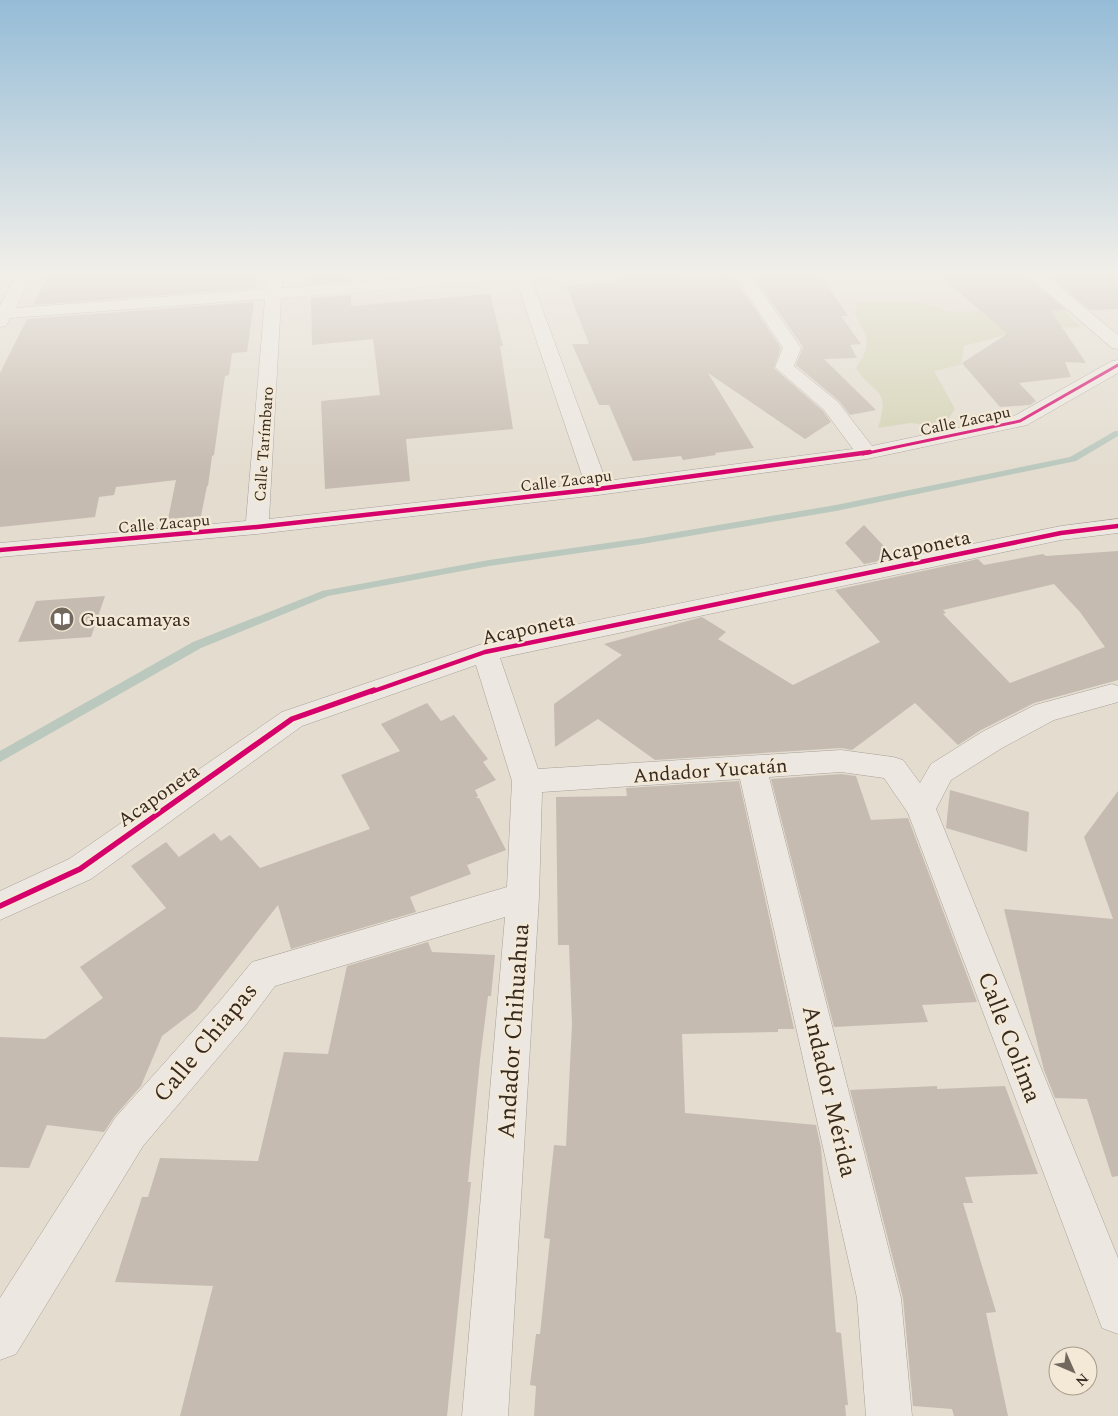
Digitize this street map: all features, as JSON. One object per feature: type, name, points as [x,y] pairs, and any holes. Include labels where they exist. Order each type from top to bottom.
[{"type":"street","name":"Calle Tarímbaro","points":[[257,527],[271,338]]},
{"type":"street","points":[[545,338],[598,489]]},
{"type":"street","points":[[785,338],[792,348],[784,367],[831,406],[866,453]]},
{"type":"street","name":"Calle Zacapu","points":[[0,550],[257,527],[598,489],[866,453],[1020,421],[1118,365]]},
{"type":"street","name":"Acaponeta","points":[[0,906],[80,869],[292,719],[484,652],[1061,533],[1118,526]]},
{"type":"street","name":"Andador Chihuahua","points":[[484,652],[527,781],[523,897],[485,1416]]},
{"type":"street","points":[[921,809],[941,772],[992,740],[1045,712],[1112,694]]},
{"type":"street","name":"Andador Yucatán","points":[[527,781],[840,761],[893,768]]},
{"type":"street","name":"Andador Mérida","points":[[752,768],[879,1298],[890,1416]]},
{"type":"street","name":"Calle Colima","points":[[893,768],[921,809],[1118,1312]]},
{"type":"street","name":"Calle Chiapas","points":[[0,1338],[129,1132],[232,1014],[264,973],[523,897]]},
{"type":"green space","points":[[866,338],[994,338],[964,346],[961,365],[934,371],[955,409],[943,426],[910,423],[878,428],[882,415],[882,399],[856,368],[865,352]]},
{"type":"building","points":[[17,338],[249,338],[247,352],[232,353],[229,375],[225,376],[214,455],[212,456],[201,516],[168,519],[176,480],[116,487],[114,495],[99,497],[95,517],[0,527],[0,373]]},
{"type":"building","points":[[312,338],[501,338],[503,346],[500,346],[513,429],[406,439],[410,481],[325,489],[321,401],[380,395],[373,339],[312,345]]},
{"type":"building","points":[[587,338],[774,338],[781,348],[774,368],[823,411],[831,422],[805,439],[708,373],[754,448],[715,453],[716,455],[683,460],[681,456],[633,461],[609,405],[599,405],[572,344],[589,344]]},
{"type":"building","points":[[797,338],[857,338],[861,344],[850,345],[857,358],[824,359],[876,410],[850,415],[839,401],[796,365],[803,347]]},
{"type":"building","points":[[1001,338],[1069,338],[1086,363],[1065,362],[1071,377],[1019,383],[1036,401],[1030,405],[1000,407],[962,363]]},
{"type":"building","points":[[864,525],[895,558],[864,564],[845,543]]},
{"type":"building","points":[[1118,551],[1118,680],[1034,703],[981,730],[958,745],[915,703],[852,750],[841,748],[655,760],[598,719],[555,747],[554,704],[622,655],[604,644],[702,617],[726,632],[718,639],[793,685],[880,642],[835,590],[978,559],[984,565],[1043,554],[1046,556]],"holes":[[[1054,584],[1080,612],[1105,647],[1010,683],[943,614],[946,613],[943,610]]]},
{"type":"building","name":"Guacamayas","points":[[105,596],[91,637],[18,642],[36,601]]},
{"type":"building","points":[[427,703],[441,721],[454,715],[488,759],[483,762],[496,780],[475,790],[478,796],[476,798],[479,798],[506,850],[467,865],[471,874],[410,897],[416,912],[291,949],[278,905],[196,1010],[162,1036],[141,1086],[114,1117],[104,1132],[47,1125],[29,1168],[0,1167],[0,1037],[45,1039],[103,998],[80,967],[166,908],[131,866],[166,842],[179,857],[214,833],[221,841],[230,835],[260,868],[370,829],[341,775],[400,751],[381,724]]},
{"type":"building","points":[[841,774],[856,776],[871,820],[908,818],[977,1002],[922,1005],[928,1022],[834,1027],[771,779]]},
{"type":"building","points":[[739,781],[794,1029],[778,1029],[778,1032],[682,1034],[685,1113],[816,1125],[821,1148],[836,1332],[841,1333],[848,1405],[845,1405],[846,1416],[534,1416],[536,1386],[530,1385],[536,1334],[540,1334],[550,1239],[544,1238],[554,1145],[566,1146],[572,1024],[569,945],[558,945],[556,797],[627,796],[626,788]]},
{"type":"building","points":[[950,790],[1029,812],[1027,852],[946,828]]},
{"type":"building","points":[[1118,791],[1118,1176],[1112,1177],[1087,1099],[1055,1098],[1044,1070],[1004,909],[1113,919],[1084,837]]},
{"type":"building","points":[[428,942],[432,952],[495,955],[491,996],[488,996],[480,1060],[468,1182],[471,1182],[447,1416],[180,1416],[213,1286],[115,1282],[142,1197],[148,1197],[160,1158],[258,1161],[284,1052],[328,1054],[347,966]]},
{"type":"building","points":[[937,1086],[937,1089],[1005,1086],[1038,1174],[965,1177],[973,1203],[963,1203],[996,1312],[986,1313],[1008,1416],[954,1416],[952,1409],[913,1406],[903,1298],[850,1090]]},
{"type":"waterway","points":[[0,757],[197,645],[326,593],[489,563],[642,541],[836,508],[1073,459],[1118,433]]},
{"type":"cycle path","points":[[0,550],[257,527],[598,489],[867,453],[1020,421],[1118,365]]},
{"type":"cycle path","points":[[0,906],[80,869],[292,719],[485,652],[1061,533],[1118,526]]},
{"type":"place","name":"Guacamayas","points":[[62,619]]}]
